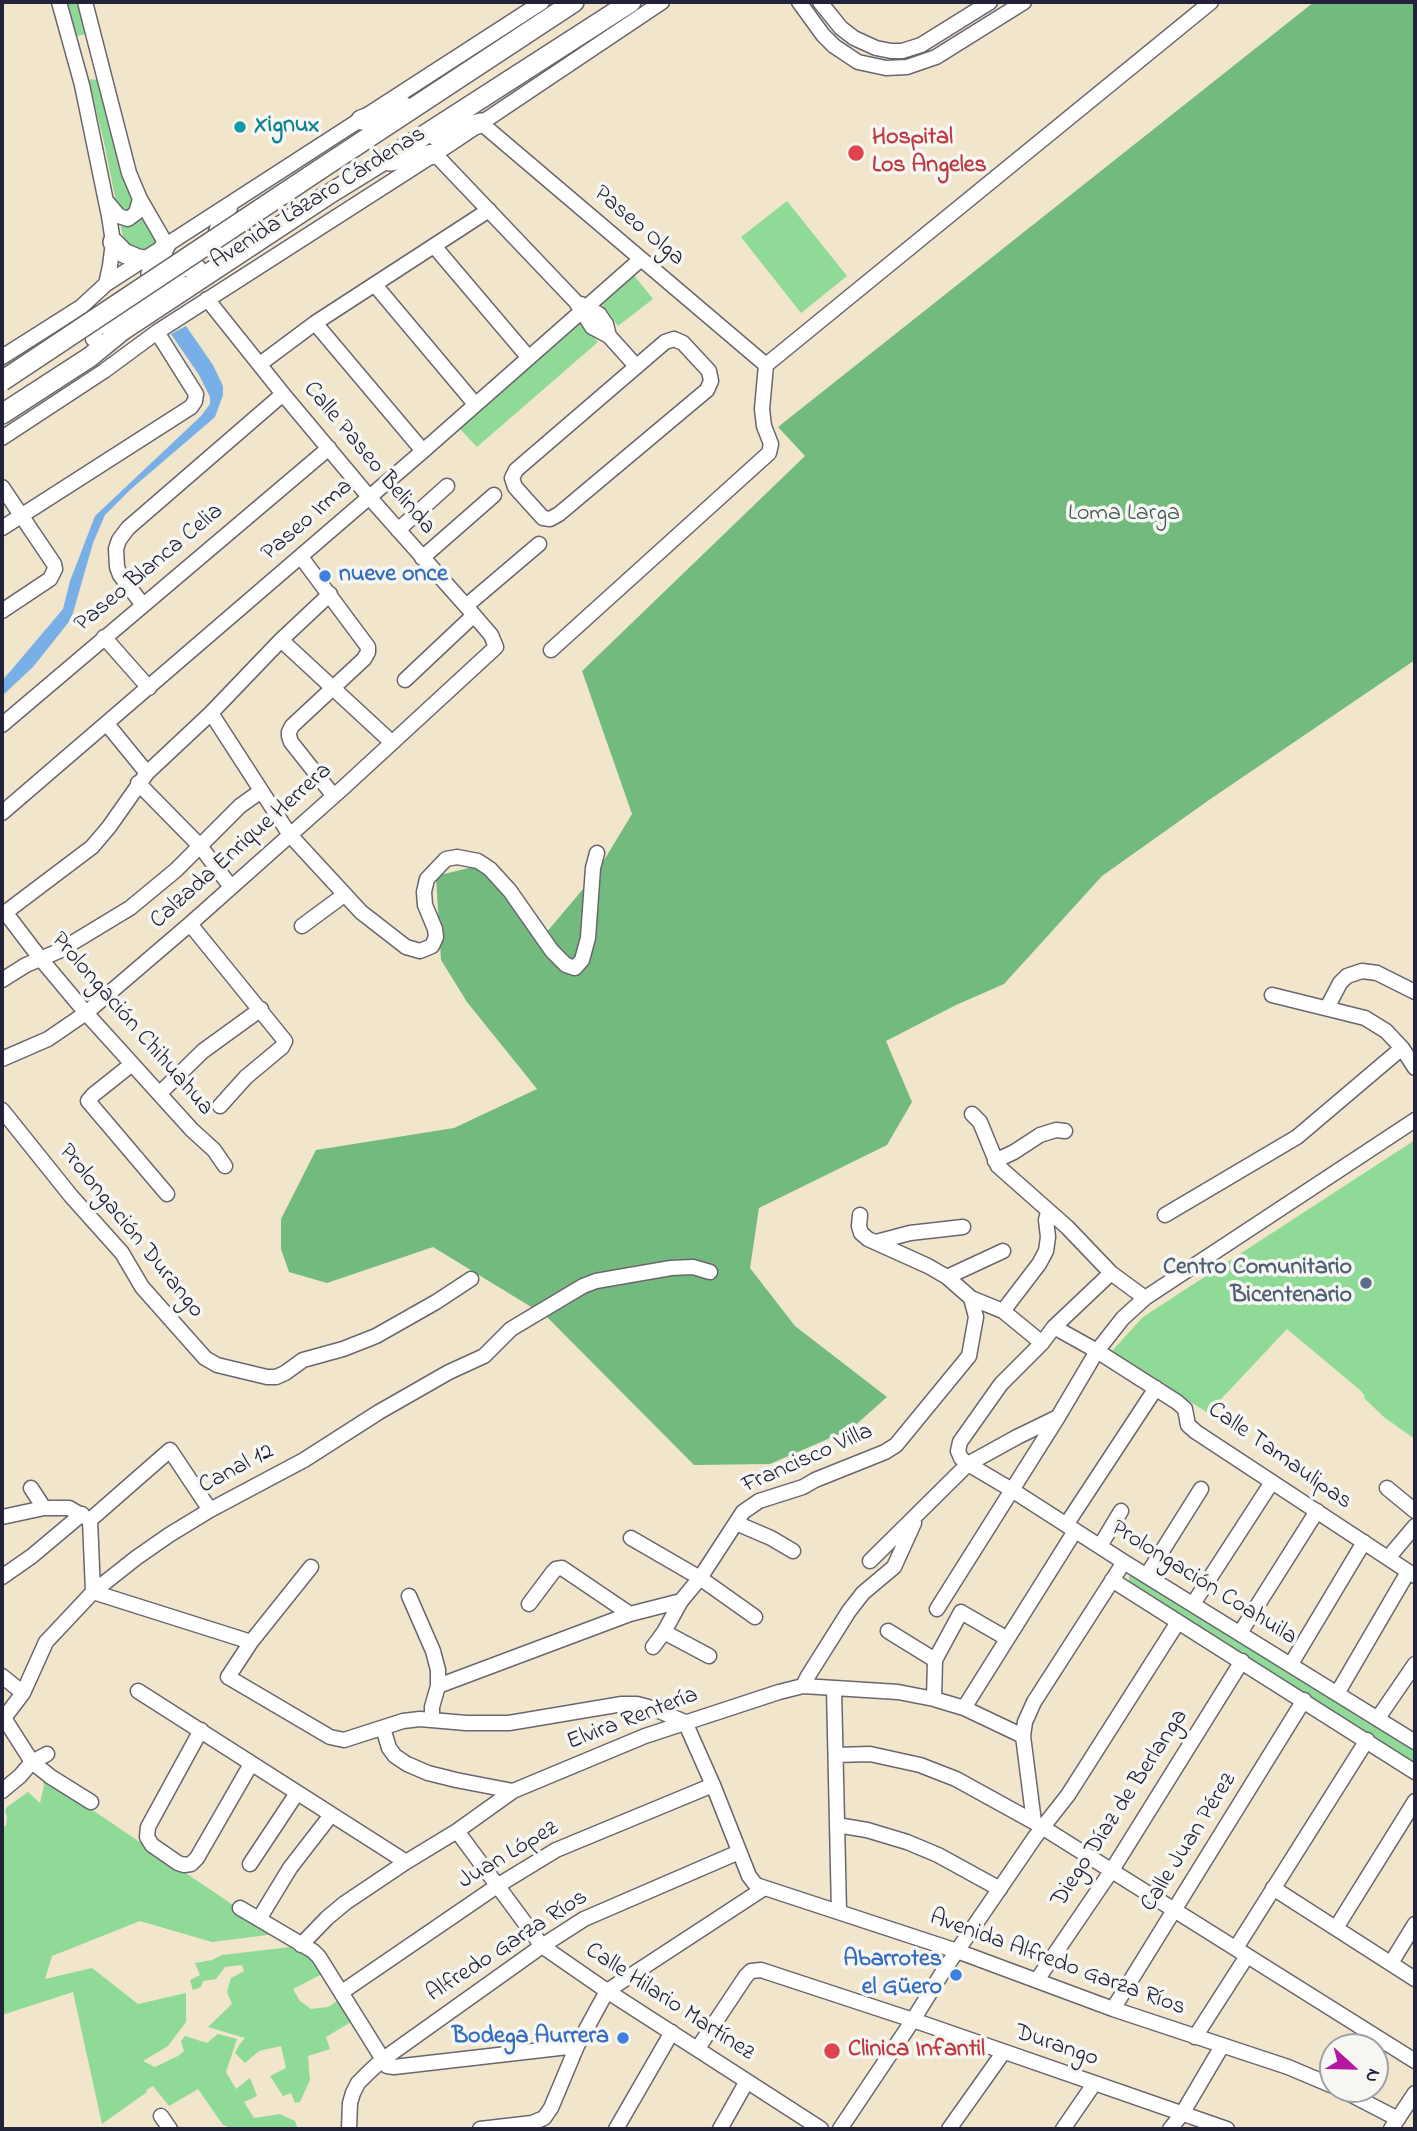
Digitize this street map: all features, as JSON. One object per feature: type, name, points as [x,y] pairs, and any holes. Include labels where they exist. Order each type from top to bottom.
[{"type":"highway","name":"Avenida Lázaro Cárdenas","points":[[2,381],[574,2]]},
{"type":"highway","name":"Avenida Lázaro Cárdenas","points":[[2,414],[90,357],[123,330],[326,196],[631,2]]},
{"type":"highway","points":[[361,120],[435,92]]},
{"type":"highway","points":[[412,143],[481,123]]},
{"type":"highway","points":[[379,163],[435,154]]},
{"type":"highway","points":[[2,404],[162,288],[301,204],[326,196]]},
{"type":"highway","points":[[113,242],[124,253],[156,263],[196,268]]},
{"type":"highway","points":[[134,306],[166,244]]},
{"type":"highway","points":[[156,263],[162,288]]},
{"type":"street","points":[[59,2],[80,75],[107,202],[113,242],[106,284]]},
{"type":"street","points":[[85,2],[129,173],[140,199],[166,244]]},
{"type":"street","name":"Avenida Lázaro Cárdenas","points":[[2,357],[80,307],[106,284],[156,263],[166,244],[361,120],[515,9],[541,2]]},
{"type":"street","name":"Avenida Lázaro Cárdenas","points":[[2,438],[104,371],[157,331],[435,154],[662,2]]},
{"type":"street","points":[[799,2],[834,46],[859,62],[886,68],[907,67],[936,57],[1024,2]]},
{"type":"street","points":[[820,2],[854,38],[876,48],[902,51],[921,45],[990,2]]},
{"type":"street","points":[[551,650],[771,450],[762,409],[766,365],[1211,2]]},
{"type":"street","points":[[80,75],[95,73],[101,77],[106,88]]},
{"type":"street","name":"Paseo Olga","points":[[481,123],[766,365]]},
{"type":"street","points":[[435,154],[582,307],[592,327],[609,336],[636,366]]},
{"type":"street","points":[[233,246],[219,239],[217,228],[222,216],[244,194]]},
{"type":"street","points":[[107,202],[119,216],[128,219],[136,214],[140,199]]},
{"type":"street","points":[[260,364],[315,323],[489,210]]},
{"type":"street","points":[[434,246],[529,358]]},
{"type":"street","name":"Paseo Irma","points":[[2,813],[424,452],[582,307],[641,259]]},
{"type":"street","points":[[375,285],[475,404]]},
{"type":"street","name":"Calle Paseo Belinda","points":[[207,299],[283,394],[470,611],[495,644]]},
{"type":"street","points":[[80,307],[93,311],[98,317],[99,323],[93,339]]},
{"type":"street","points":[[315,323],[424,452]]},
{"type":"street","points":[[2,528],[191,407],[195,394],[157,331]]},
{"type":"street","points":[[674,339],[683,344],[709,370],[711,381],[704,393],[559,514],[550,519],[543,518],[515,486],[513,474],[520,465],[636,366],[664,342],[674,339]]},
{"type":"street","points":[[144,605],[120,575],[116,549],[119,540],[128,528],[283,394]]},
{"type":"street","name":"Paseo Blanca Celia","points":[[2,725],[329,448]]},
{"type":"street","points":[[398,530],[447,486]]},
{"type":"street","points":[[2,487],[55,569],[50,579],[2,611]]},
{"type":"street","points":[[422,558],[494,495]]},
{"type":"street","points":[[405,680],[470,611],[539,544]]},
{"type":"street","points":[[301,557],[368,647],[364,659],[292,726],[289,732],[291,742],[329,790]]},
{"type":"street","points":[[3,913],[92,846],[109,827],[143,778],[330,594]]},
{"type":"street","points":[[104,637],[149,688]]},
{"type":"street","points":[[281,640],[387,738]]},
{"type":"street","name":"Calzada Enrique Herrera","points":[[288,832],[329,790],[495,644]]},
{"type":"street","name":"Calzada Enrique Herrera","points":[[2,1053],[47,1032],[84,1009],[288,832],[495,644]]},
{"type":"street","points":[[211,713],[288,832],[344,895],[376,925],[413,950],[421,951],[435,942],[436,929],[425,905],[427,878],[446,859],[468,858],[490,869],[552,951],[566,965],[575,968],[582,960],[588,938],[593,868],[597,853]]},
{"type":"street","points":[[107,724],[143,778],[229,884]]},
{"type":"street","points":[[2,980],[40,958],[59,951],[130,908],[155,889],[240,806],[261,791]]},
{"type":"street","name":"Calzada Enrique Herrera","points":[[2,1059],[48,1039],[191,924],[229,884]]},
{"type":"street","points":[[302,926],[344,895]]},
{"type":"street","name":"Prolongación Chihuahua","points":[[3,913],[132,1064],[203,1142],[214,1150],[225,1166]]},
{"type":"street","points":[[191,924],[285,1041],[282,1047],[246,1077],[220,1106]]},
{"type":"street","points":[[1327,1008],[1340,983],[1347,976],[1362,971],[1377,973],[1415,992]]},
{"type":"street","points":[[1272,995],[1353,1014],[1378,1024],[1402,1048],[1415,1068]]},
{"type":"street","points":[[160,1093],[203,1051],[261,1009]]},
{"type":"street","points":[[1165,1215],[1297,1137],[1402,1048]]},
{"type":"street","points":[[132,1064],[88,1101],[167,1194]]},
{"type":"street","name":"Prolongación Durango","points":[[2,1110],[71,1196],[122,1253],[142,1287],[193,1346],[205,1358],[234,1370],[276,1377],[303,1360],[376,1336],[471,1279]]},
{"type":"street","points":[[972,1114],[980,1122],[995,1161],[1067,1227],[1111,1273],[1145,1298]]},
{"type":"street","points":[[940,1604],[1115,1326],[1145,1298],[1415,1120]]},
{"type":"street","points":[[995,1161],[1040,1135],[1056,1129],[1065,1131]]},
{"type":"street","points":[[1003,1311],[1046,1251],[1048,1212]]},
{"type":"street","points":[[860,1215],[861,1233],[868,1239],[947,1277],[971,1298],[1003,1311],[1042,1343]]},
{"type":"street","points":[[876,1242],[910,1233],[963,1227]]},
{"type":"street","points":[[947,1277],[1003,1251]]},
{"type":"street","name":"Canal 12","points":[[32,1762],[3,1719],[23,1693],[46,1642],[93,1592],[136,1559],[210,1510],[304,1460],[379,1412],[449,1372],[484,1356],[511,1329],[583,1286],[596,1281],[671,1268],[693,1267],[710,1272]]},
{"type":"street","points":[[968,1464],[958,1451],[964,1435],[1006,1378],[1042,1343],[1054,1327],[1111,1273]]},
{"type":"street","name":"Francisco Villa","points":[[653,1647],[681,1601],[700,1578],[743,1512],[759,1501],[803,1488],[815,1480],[885,1452],[896,1444],[969,1356],[976,1317],[971,1298]]},
{"type":"street","name":"Calle Tamaulipas","points":[[1054,1327],[1156,1388],[1185,1409],[1188,1425],[1196,1432],[1412,1574]]},
{"type":"street","points":[[964,1708],[1156,1388]]},
{"type":"street","points":[[870,1561],[968,1464],[1058,1417]]},
{"type":"street","points":[[2,1577],[86,1517],[170,1450],[210,1510]]},
{"type":"street","name":"Prolongación Coahuila","points":[[968,1464],[1415,1742]]},
{"type":"street","points":[[1193,1604],[1272,1482]]},
{"type":"street","points":[[31,1488],[44,1508]]},
{"type":"street","points":[[1387,1488],[1415,1511]]},
{"type":"street","points":[[1147,1575],[1201,1489]]},
{"type":"street","points":[[2,1517],[44,1508],[69,1508],[86,1517]]},
{"type":"street","points":[[1100,1546],[1121,1511]]},
{"type":"street","points":[[1240,1633],[1317,1511]]},
{"type":"street","points":[[803,1686],[849,1611],[863,1593],[894,1567],[918,1515]]},
{"type":"street","points":[[86,1517],[93,1592],[251,1642]]},
{"type":"street","points":[[736,1523],[793,1551]]},
{"type":"street","points":[[1388,1558],[1415,1526]]},
{"type":"street","points":[[631,1538],[700,1578],[755,1617]]},
{"type":"street","points":[[1291,1664],[1364,1542]]},
{"type":"street","points":[[1039,1824],[1023,1736],[1025,1722],[1034,1702],[1124,1562]]},
{"type":"street","points":[[311,1567],[251,1642],[229,1677],[338,1740],[403,1721],[509,1723],[622,1704],[652,1708],[685,1722],[752,1882],[763,1889],[607,1991],[577,2046],[551,2108],[544,2118],[532,2123],[480,2129]]},
{"type":"street","points":[[529,1604],[553,1572],[562,1568],[630,1614]]},
{"type":"street","points":[[1338,1692],[1412,1574]]},
{"type":"street","points":[[1112,1580],[1415,1772]]},
{"type":"street","points":[[409,1596],[433,1651],[438,1670],[432,1720]]},
{"type":"street","points":[[438,1686],[630,1614],[681,1601]]},
{"type":"street","points":[[934,1699],[935,1660],[961,1612],[1006,1638]]},
{"type":"street","points":[[840,2129],[1000,1889],[1039,1824],[1068,1795],[1178,1622]]},
{"type":"street","points":[[888,1631],[935,1660]]},
{"type":"street","points":[[664,1632],[709,1656]]},
{"type":"street","name":"Diego Díaz de Berlanga","points":[[1037,1980],[1112,1870],[1242,1661]]},
{"type":"street","points":[[1378,1718],[1415,1664]]},
{"type":"street","points":[[2,1676],[23,1693]]},
{"type":"street","name":"Elvira Rentería","points":[[301,1945],[345,1903],[457,1831],[513,1791],[645,1736],[779,1692],[803,1686],[884,1690],[934,1699],[964,1708],[1023,1736]]},
{"type":"street","points":[[834,1689],[839,1913]]},
{"type":"street","points":[[138,1691],[406,1862]]},
{"type":"street","name":"Calle Juan Pérez","points":[[1113,2009],[1304,1700]]},
{"type":"street","points":[[383,1728],[389,1748],[407,1764],[428,1773],[513,1791]]},
{"type":"street","points":[[201,1730],[148,1827],[146,1837],[152,1845],[184,1865],[191,1864],[204,1848],[251,1764]]},
{"type":"street","points":[[1195,2037],[1242,1952],[1273,1888],[1367,1740]]},
{"type":"street","points":[[2,1791],[32,1762],[47,1754]]},
{"type":"street","points":[[836,1755],[870,1754],[920,1765],[956,1779],[1039,1824],[1415,2061]]},
{"type":"street","points":[[32,1762],[91,1802]]},
{"type":"street","name":"Juan López","points":[[342,1992],[497,1886],[556,1850],[713,1785]]},
{"type":"street","points":[[250,1864],[297,1793]]},
{"type":"street","points":[[1336,1928],[1415,1801]]},
{"type":"street","points":[[259,1919],[290,1868],[331,1815]]},
{"type":"street","points":[[837,1825],[890,1836],[915,1845],[1000,1889]]},
{"type":"street","name":"Calle Hilario Martínez","points":[[457,1831],[542,1946],[821,2129]]},
{"type":"street","name":"Alfredo Garza Ríos","points":[[349,2129],[353,2093],[358,2083],[382,2060],[542,1946],[584,1919],[739,1853]]},
{"type":"street","points":[[1273,1888],[1415,1979]]},
{"type":"street","name":"Avenida Alfredo Garza Ríos","points":[[763,1889],[957,1951],[1113,2009],[1288,2067],[1319,2080]]},
{"type":"street","points":[[240,1908],[319,1957],[387,2066],[577,2046]]},
{"type":"street","points":[[1391,1964],[1415,1924]]},
{"type":"street","name":"Durango","points":[[698,2048],[746,1976],[751,1971],[767,1972],[1227,2129]]},
{"type":"street","points":[[616,2129],[672,2032]]},
{"type":"street","points":[[1170,2129],[1182,2114],[1222,2046]]},
{"type":"street","points":[[949,2129],[1003,2053]]},
{"type":"street","points":[[720,2129],[747,2081]]},
{"type":"street","points":[[1063,2129],[1094,2084]]},
{"type":"street","points":[[1362,2103],[1395,2124],[1415,2093]]},
{"type":"street","points":[[161,2116],[170,2129]]},
{"type":"green space","points":[[67,2],[80,2],[87,34],[75,34]]},
{"type":"green space","name":"Loma Larga","points":[[1314,2],[1415,2],[1415,660],[1102,876],[1004,984],[886,1041],[912,1102],[887,1145],[759,1208],[750,1268],[795,1326],[887,1397],[851,1429],[770,1464],[694,1465],[546,1316],[433,1247],[327,1283],[289,1272],[281,1249],[281,1219],[316,1150],[454,1128],[537,1089],[467,1002],[441,960],[436,876],[481,865],[545,934],[595,875],[632,814],[582,671],[805,456],[778,427]]},
{"type":"green space","points":[[91,79],[97,80],[103,103],[163,240],[128,262],[89,82]]},
{"type":"green space","points":[[787,201],[847,276],[801,313],[741,237]]},
{"type":"green space","points":[[633,274],[653,299],[618,326],[602,304]]},
{"type":"green space","points":[[580,321],[598,342],[477,447],[458,427]]},
{"type":"green space","points":[[1415,1140],[1415,1439],[1385,1418],[1364,1398],[1360,1390],[1287,1329],[1208,1413],[1111,1352],[1143,1317]]},
{"type":"green space","points":[[1130,1571],[1415,1748],[1415,1772],[1128,1586]]},
{"type":"green space","points":[[48,1780],[276,1934],[212,1942],[140,1921],[52,1956],[45,1979],[92,1968],[138,2004],[186,1993],[186,2022],[168,2046],[143,2061],[155,2067],[178,2056],[184,2051],[181,2041],[185,2036],[207,2043],[218,2034],[237,2039],[226,2072],[236,2089],[250,2078],[257,2096],[244,2102],[254,2118],[280,2114],[295,2121],[298,2129],[234,2129],[223,2125],[198,2089],[169,2106],[153,2086],[102,2124],[73,1992],[2,2015],[2,1826],[6,1826],[7,1807],[28,1792],[40,1803],[43,1781]]},
{"type":"green space","points":[[291,1947],[308,1953],[322,1974],[293,1989],[300,2001],[311,2009],[328,2007],[337,2001],[351,2022],[326,2037],[330,2049],[308,2056],[310,2080],[300,2102],[295,2103],[291,2093],[283,2096],[270,2076],[286,2068],[281,2046],[259,2051],[245,2063],[235,2053],[245,2038],[208,2027],[232,2004],[227,1992],[231,1978],[244,1971],[242,1965],[225,1967],[216,1979],[203,1981],[201,1987],[193,1990],[190,1980],[200,1975],[195,1963],[222,1955]]},
{"type":"water","points":[[186,326],[213,365],[223,386],[223,395],[215,417],[131,489],[105,515],[93,543],[68,623],[33,667],[2,696],[2,681],[63,609],[70,581],[95,516],[201,416],[210,404],[210,397],[199,375],[171,334]]},
{"type":"place","name":"Xignux","points":[[240,127]]},
{"type":"place","name":"Hospital Los Angeles","points":[[856,153]]},
{"type":"place","name":"nueve once","points":[[325,576]]},
{"type":"place","name":"Centro Comunitario Bicentenario","points":[[1366,1283]]},
{"type":"place","name":"Abarrotes el Güero","points":[[956,1975]]},
{"type":"place","name":"Bodega Aurrera","points":[[623,2038]]},
{"type":"place","name":"Clinica Infantil","points":[[832,2051]]}]
